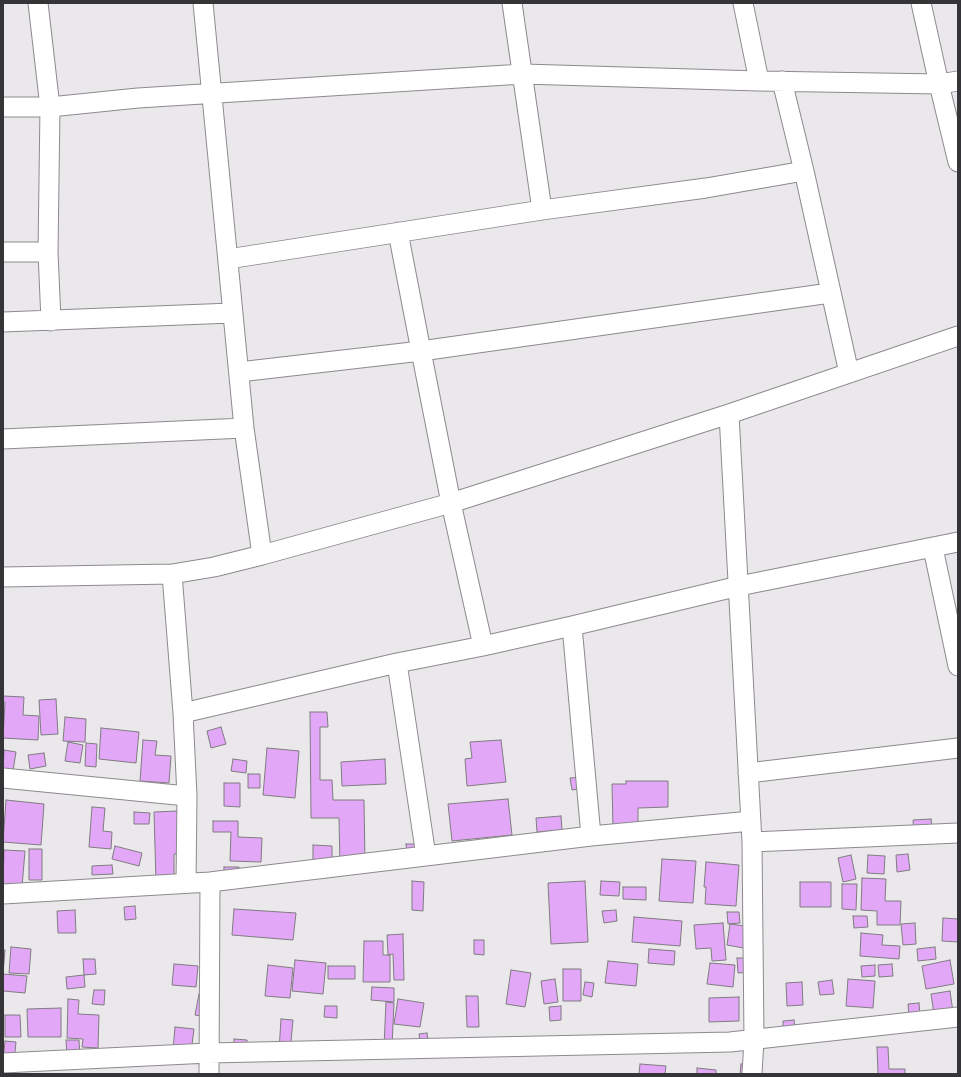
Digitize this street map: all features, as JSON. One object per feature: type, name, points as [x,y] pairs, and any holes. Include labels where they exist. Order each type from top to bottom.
[{"type":"street","points":[[38,3],[50,107],[48,252],[50,321]]},
{"type":"street","points":[[203,3],[244,428],[262,556]]},
{"type":"street","points":[[512,3],[542,210]]},
{"type":"street","points":[[743,3],[760,81]]},
{"type":"street","points":[[922,3],[939,84],[958,162]]},
{"type":"street","points":[[3,107],[50,107],[138,98],[523,74],[760,81],[939,84],[958,81]]},
{"type":"street","points":[[782,81],[804,171],[849,373]]},
{"type":"street","points":[[228,259],[542,210],[706,188],[804,171]]},
{"type":"street","points":[[398,232],[451,503],[483,646]]},
{"type":"street","points":[[3,252],[48,252]]},
{"type":"street","points":[[239,372],[421,351],[830,293]]},
{"type":"street","points":[[3,322],[232,313]]},
{"type":"street","points":[[3,577],[172,574],[214,567],[262,556],[451,503],[729,414],[958,336]]},
{"type":"street","points":[[729,414],[752,842],[754,1040],[752,1074]]},
{"type":"street","points":[[3,439],[244,428]]},
{"type":"street","points":[[184,713],[398,663],[572,626],[738,586],[958,542]]},
{"type":"street","points":[[933,548],[958,666]]},
{"type":"street","points":[[172,574],[184,713],[187,796],[186,883]]},
{"type":"street","points":[[572,626],[591,836]]},
{"type":"street","points":[[398,663],[426,856]]},
{"type":"street","points":[[748,774],[958,748]]},
{"type":"street","points":[[3,778],[187,796]]},
{"type":"street","points":[[3,894],[210,882],[591,836],[751,821]]},
{"type":"street","points":[[752,842],[958,833]]},
{"type":"street","points":[[209,1074],[210,882]]},
{"type":"street","points":[[3,1063],[209,1053],[754,1040],[958,1017]]},
{"type":"building","points":[[3,696],[24,697],[23,715],[39,716],[38,740],[3,738],[5,702],[3,702]]},
{"type":"building","points":[[56,699],[58,734],[41,735],[39,700]]},
{"type":"building","points":[[310,712],[327,712],[328,727],[320,727],[320,780],[332,780],[333,800],[364,800],[365,863],[340,864],[339,818],[311,818]]},
{"type":"building","points":[[65,717],[86,719],[85,742],[63,741]]},
{"type":"building","points":[[221,727],[226,744],[211,748],[207,731]]},
{"type":"building","points":[[101,728],[139,732],[136,763],[99,759]]},
{"type":"building","points":[[143,740],[157,741],[155,755],[171,756],[169,783],[140,781]]},
{"type":"building","points":[[501,740],[506,782],[467,786],[465,759],[472,758],[470,742]]},
{"type":"building","points":[[68,742],[83,745],[80,763],[65,761]]},
{"type":"building","points":[[86,743],[97,744],[96,767],[85,766]]},
{"type":"building","points":[[267,748],[299,751],[295,798],[263,795]]},
{"type":"building","points":[[4,750],[16,752],[13,771],[3,770]]},
{"type":"building","points":[[44,753],[46,766],[30,769],[28,755]]},
{"type":"building","points":[[233,759],[247,761],[246,773],[231,771]]},
{"type":"building","points":[[385,759],[386,784],[342,786],[341,762]]},
{"type":"building","points":[[248,774],[260,774],[260,788],[248,788]]},
{"type":"building","points":[[584,777],[585,788],[572,790],[570,778]]},
{"type":"building","points":[[626,781],[668,781],[668,807],[638,808],[638,829],[613,830],[612,784],[626,784]]},
{"type":"building","points":[[224,783],[240,783],[240,807],[224,806]]},
{"type":"building","points":[[508,799],[512,835],[452,841],[448,804]]},
{"type":"building","points":[[6,800],[44,804],[41,845],[3,842]]},
{"type":"building","points":[[92,807],[105,808],[103,831],[112,832],[111,849],[89,847]]},
{"type":"building","points":[[178,811],[193,853],[174,854],[174,882],[156,883],[154,812]]},
{"type":"building","points":[[134,812],[150,813],[149,824],[134,824]]},
{"type":"building","points":[[561,816],[562,830],[537,832],[536,818]]},
{"type":"building","points":[[931,819],[933,833],[914,835],[913,820]]},
{"type":"building","points":[[213,821],[238,821],[238,837],[262,838],[261,862],[230,861],[231,832],[213,832]]},
{"type":"building","points":[[406,844],[419,844],[408,860]]},
{"type":"building","points":[[313,845],[332,846],[332,867],[313,867]]},
{"type":"building","points":[[115,846],[142,853],[139,866],[112,859]]},
{"type":"building","points":[[29,849],[42,849],[42,880],[29,880]]},
{"type":"building","points":[[4,850],[25,851],[22,887],[3,886]]},
{"type":"building","points":[[908,854],[910,870],[897,872],[896,855]]},
{"type":"building","points":[[851,855],[856,879],[843,882],[838,858]]},
{"type":"building","points":[[868,855],[885,856],[884,874],[867,873]]},
{"type":"building","points":[[662,859],[696,861],[693,903],[659,901]]},
{"type":"building","points":[[706,862],[739,865],[736,906],[705,904],[706,887],[704,887]]},
{"type":"building","points":[[112,865],[113,874],[92,875],[92,866]]},
{"type":"building","points":[[224,867],[239,867],[239,880],[224,880]]},
{"type":"building","points":[[862,878],[886,879],[885,901],[901,901],[900,925],[877,925],[877,911],[861,910]]},
{"type":"building","points":[[412,881],[424,882],[423,911],[412,910]]},
{"type":"building","points":[[585,881],[588,942],[551,944],[548,883]]},
{"type":"building","points":[[601,881],[620,882],[619,896],[600,895]]},
{"type":"building","points":[[800,882],[831,882],[831,907],[800,907]]},
{"type":"building","points":[[842,884],[857,884],[856,910],[842,909]]},
{"type":"building","points":[[623,887],[646,887],[646,900],[623,899]]},
{"type":"building","points":[[135,906],[136,919],[125,920],[124,907]]},
{"type":"building","points":[[234,909],[296,913],[293,940],[232,935]]},
{"type":"building","points":[[75,910],[76,933],[58,933],[57,911]]},
{"type":"building","points":[[616,910],[617,921],[604,923],[602,911]]},
{"type":"building","points":[[727,912],[739,912],[740,923],[728,924]]},
{"type":"building","points":[[853,916],[867,916],[868,927],[854,928]]},
{"type":"building","points":[[634,917],[682,921],[680,946],[632,942]]},
{"type":"building","points":[[943,918],[958,919],[958,942],[942,941]]},
{"type":"building","points":[[723,923],[726,960],[712,961],[711,948],[696,949],[694,925]]},
{"type":"building","points":[[915,923],[916,944],[903,945],[901,924]]},
{"type":"building","points":[[730,924],[752,927],[749,949],[727,945]]},
{"type":"building","points":[[861,933],[883,935],[882,945],[900,946],[899,959],[860,956]]},
{"type":"building","points":[[403,934],[404,980],[394,980],[393,954],[388,955],[387,935]]},
{"type":"building","points":[[474,940],[484,940],[484,955],[474,954]]},
{"type":"building","points":[[364,941],[383,941],[383,955],[390,955],[390,982],[363,982]]},
{"type":"building","points":[[11,947],[31,949],[29,974],[9,973]]},
{"type":"building","points":[[935,947],[936,959],[918,961],[917,949]]},
{"type":"building","points":[[649,949],[675,951],[674,965],[648,963]]},
{"type":"building","points":[[3,950],[5,950],[3,974]]},
{"type":"building","points":[[737,958],[750,958],[751,972],[738,973]]},
{"type":"building","points":[[83,959],[95,959],[96,974],[84,975]]},
{"type":"building","points":[[295,960],[326,963],[323,994],[292,991]]},
{"type":"building","points":[[950,960],[954,984],[926,989],[922,966]]},
{"type":"building","points":[[608,961],[638,964],[636,986],[605,983]]},
{"type":"building","points":[[710,963],[735,965],[733,987],[707,984]]},
{"type":"building","points":[[174,964],[198,966],[196,987],[172,985]]},
{"type":"building","points":[[892,964],[893,976],[879,977],[878,965]]},
{"type":"building","points":[[268,965],[293,968],[290,998],[265,996]]},
{"type":"building","points":[[875,965],[875,976],[862,977],[861,966]]},
{"type":"building","points":[[328,966],[355,966],[355,979],[328,979]]},
{"type":"building","points":[[563,969],[581,969],[581,1001],[563,1001]]},
{"type":"building","points":[[511,970],[531,973],[525,1007],[506,1004]]},
{"type":"building","points":[[3,974],[27,976],[25,993],[3,991]]},
{"type":"building","points":[[84,975],[85,987],[67,989],[66,977]]},
{"type":"building","points":[[555,979],[558,1002],[544,1004],[541,981]]},
{"type":"building","points":[[848,979],[875,981],[873,1008],[846,1006]]},
{"type":"building","points":[[832,980],[834,994],[820,995],[818,982]]},
{"type":"building","points":[[585,982],[594,983],[592,997],[583,995]]},
{"type":"building","points":[[802,982],[803,1005],[787,1006],[786,983]]},
{"type":"building","points":[[372,987],[394,988],[394,1002],[371,1000]]},
{"type":"building","points":[[94,990],[105,990],[104,1005],[92,1004]]},
{"type":"building","points":[[950,991],[953,1012],[934,1014],[931,994]]},
{"type":"building","points":[[199,994],[211,997],[207,1017],[195,1015]]},
{"type":"building","points":[[466,996],[478,996],[479,1027],[467,1027]]},
{"type":"building","points":[[739,997],[739,1021],[709,1022],[709,998]]},
{"type":"building","points":[[68,999],[79,1000],[78,1014],[99,1015],[98,1048],[82,1047],[83,1039],[67,1038]]},
{"type":"building","points":[[398,999],[424,1003],[420,1027],[394,1024]]},
{"type":"building","points":[[386,1002],[394,1003],[392,1046],[384,1046]]},
{"type":"building","points":[[919,1003],[920,1016],[909,1017],[908,1004]]},
{"type":"building","points":[[325,1006],[337,1006],[337,1018],[324,1017]]},
{"type":"building","points":[[561,1006],[561,1020],[550,1021],[549,1007]]},
{"type":"building","points":[[61,1008],[61,1037],[28,1037],[27,1009]]},
{"type":"building","points":[[5,1015],[20,1015],[21,1037],[5,1037]]},
{"type":"building","points":[[281,1019],[293,1020],[290,1052],[279,1051]]},
{"type":"building","points":[[794,1020],[795,1030],[783,1031],[783,1021]]},
{"type":"building","points":[[175,1027],[194,1029],[191,1052],[173,1050]]},
{"type":"building","points":[[427,1033],[429,1047],[421,1048],[419,1034]]},
{"type":"building","points":[[234,1039],[247,1040],[247,1054],[234,1053]]},
{"type":"building","points":[[66,1040],[79,1040],[80,1057],[67,1057]]},
{"type":"building","points":[[5,1041],[16,1042],[14,1062],[3,1061]]},
{"type":"building","points":[[877,1047],[888,1047],[889,1069],[905,1069],[905,1074],[878,1074]]},
{"type":"building","points":[[640,1064],[666,1066],[665,1074],[639,1074]]},
{"type":"building","points":[[741,1064],[752,1065],[751,1074],[740,1074]]},
{"type":"building","points":[[697,1068],[716,1070],[716,1074],[697,1074]]}]
